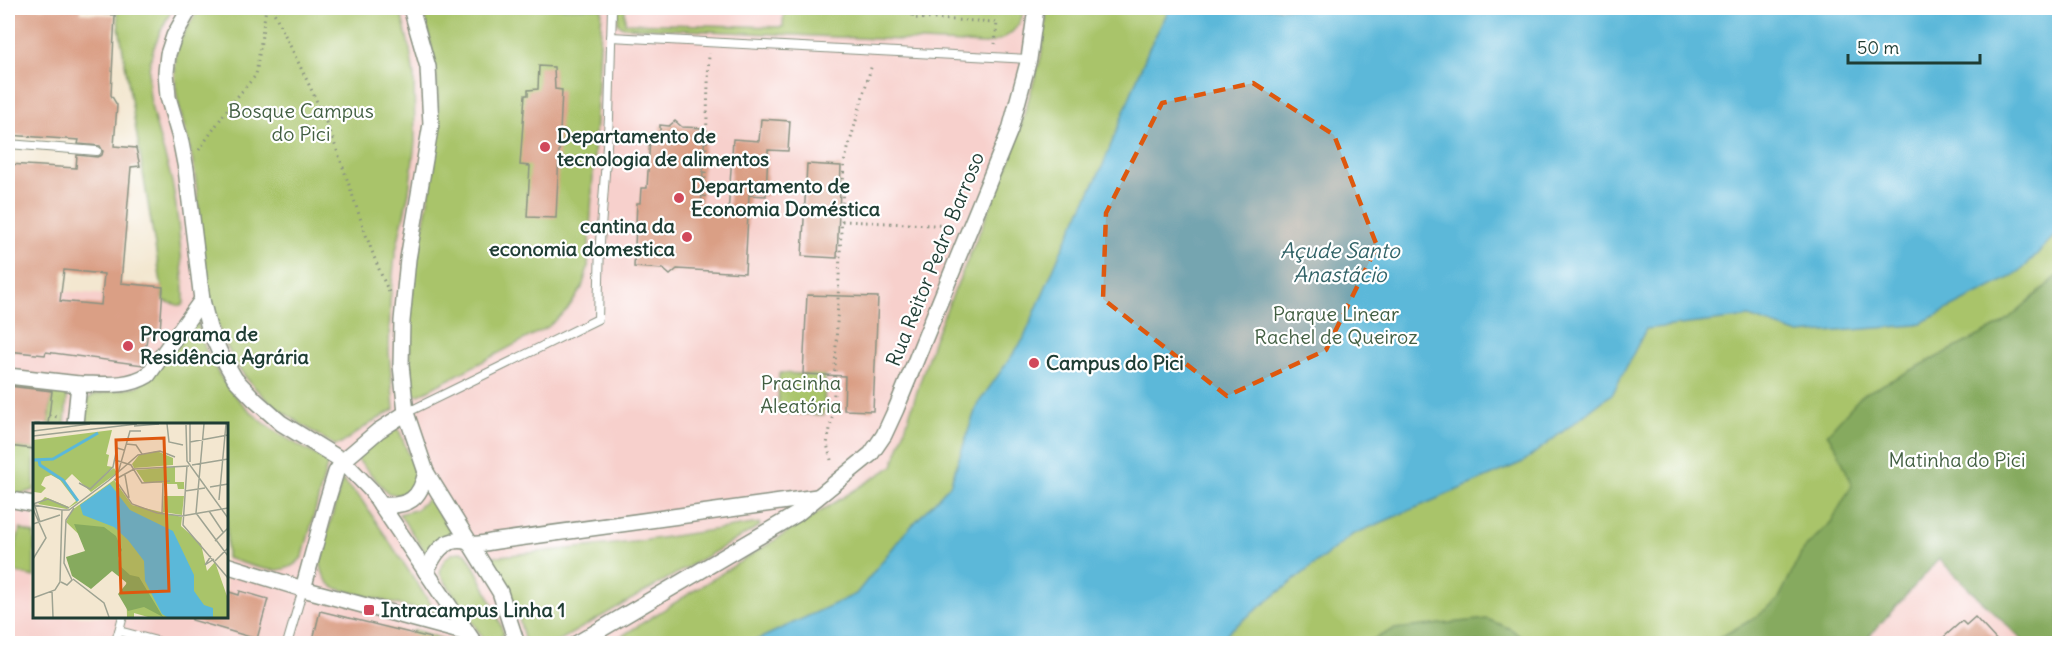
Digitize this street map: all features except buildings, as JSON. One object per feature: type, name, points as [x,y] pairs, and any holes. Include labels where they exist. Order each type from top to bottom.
[{"type":"street","points":[[190,8],[168,54],[166,72],[168,97],[186,169],[202,300],[220,353],[235,379],[255,400],[281,423],[342,461],[371,490],[471,638]]},
{"type":"street","points":[[411,8],[428,67],[431,124],[408,259],[402,321],[401,365],[406,413],[426,472],[500,592],[517,644]]},
{"type":"street","name":"Rua Reitor Pedro Barroso","points":[[576,644],[797,514],[871,454],[884,435],[1010,130],[1029,58],[1036,8]]},
{"type":"street","points":[[8,376],[80,384],[120,385],[137,382],[148,375],[202,300]]},
{"type":"street","points":[[75,423],[80,384]]},
{"type":"street","points":[[303,589],[328,498],[342,461],[378,431],[406,413]]},
{"type":"street","points":[[381,505],[402,505],[411,500],[419,494],[426,472]]},
{"type":"street","points":[[426,572],[434,555],[441,547],[453,541],[472,544],[817,497]]},
{"type":"street","points":[[8,499],[33,504]]},
{"type":"street","points":[[228,566],[471,638]]},
{"type":"lane","points":[[406,413],[598,319],[612,8]]},
{"type":"lane","points":[[611,37],[1029,58]]},
{"type":"lane","points":[[8,144],[97,151]]},
{"type":"lane","points":[[286,644],[303,589]]},
{"type":"lane","points":[[115,644],[122,618]]},
{"type":"lane","points":[[119,631],[168,644]]},
{"type":"path","points":[[186,169],[231,104],[256,75],[266,8]]},
{"type":"path","points":[[272,8],[330,131],[361,216],[375,263],[402,321]]},
{"type":"path","points":[[913,15],[913,18],[997,22],[995,44]]},
{"type":"path","points":[[704,208],[709,42]]},
{"type":"path","points":[[831,460],[826,444],[833,414],[844,163],[876,51]]},
{"type":"path","points":[[842,221],[957,226]]},
{"type":"highlighted area","points":[[1253,83],[1334,135],[1377,246],[1326,350],[1227,396],[1103,299],[1106,213],[1162,103]]},
{"type":"shaded area","name":"Campus do Pici","points":[[116,8],[2059,8],[2059,643],[8,643],[8,286],[163,300]]},
{"type":"green space","points":[[116,8],[173,8],[154,48],[149,78],[152,109],[175,199],[184,288],[184,303],[181,306],[164,301]]},
{"type":"green space","name":"Bosque Campus do Pici","points":[[200,8],[400,8],[414,76],[415,142],[409,192],[395,255],[390,301],[389,352],[394,409],[341,444],[334,445],[307,428],[268,401],[257,390],[237,365],[224,341],[215,316],[204,266],[193,163],[177,98],[175,71],[179,43]]},
{"type":"green space","points":[[422,8],[602,8],[588,267],[582,288],[567,310],[548,327],[419,395],[412,394],[410,315],[416,266],[432,178],[438,111],[436,72]]},
{"type":"green space","points":[[618,8],[625,8],[625,23],[783,27],[784,8],[1024,8],[1020,22],[1011,33],[1000,40],[986,44],[623,27],[618,24]]},
{"type":"green space","name":"Açude Santo Anastácio","points":[[1047,8],[2059,8],[2059,537],[1956,553],[1902,571],[1810,643],[609,644],[893,466],[934,339],[1011,158],[1041,57]]},
{"type":"green space","name":"Matinha do Pici","points":[[2059,275],[2059,643],[2025,643],[1939,559],[1863,643],[1710,643],[1751,620],[1778,600],[1803,550],[1831,522],[1852,485],[1837,449],[1827,434],[1862,395],[2002,324]]},
{"type":"green space","points":[[197,320],[206,351],[232,393],[255,416],[275,431],[328,462],[303,556],[295,564],[277,570],[228,558],[228,423],[80,423],[82,403],[94,395],[138,386]]},
{"type":"green space","name":"Pracinha Aleatória","points":[[779,373],[825,375],[824,415],[778,413]]},
{"type":"green space","points":[[8,379],[68,386],[65,423],[48,423],[52,391],[8,386]]},
{"type":"green space","points":[[395,428],[399,430],[416,473],[413,486],[409,491],[398,495],[388,493],[357,459],[361,451]]},
{"type":"green space","points":[[8,446],[33,449],[33,490],[8,495]]},
{"type":"green space","points":[[342,480],[361,499],[438,615],[335,588],[326,579],[320,559]]},
{"type":"green space","points":[[429,498],[452,533],[436,541],[428,556],[399,514],[415,510]]},
{"type":"green space","points":[[759,523],[760,526],[555,643],[525,643],[516,605],[490,557],[634,542]]},
{"type":"green space","points":[[20,529],[33,534],[33,577],[9,570]]},
{"type":"green space","points":[[460,552],[466,553],[473,565],[504,634],[493,643],[486,643],[440,574],[446,558]]},
{"type":"green space","points":[[1487,619],[1511,629],[1528,643],[1366,643],[1394,629]]},
{"type":"green space","points":[[415,630],[455,643],[406,644],[409,633]]},
{"type":"water","name":"Açude Santo Anastácio","points":[[1170,8],[2059,8],[2059,231],[2019,273],[1917,325],[1799,334],[1749,317],[1646,329],[1613,393],[1523,462],[1352,535],[1228,632],[1220,643],[750,643],[856,594],[903,535],[950,485],[977,405],[1023,340],[1061,251],[1103,165],[1149,48]]},
{"type":"place","name":"Departamento de tecnologia de alimentos","points":[[545,147]]},
{"type":"place","name":"Departamento de Economia Doméstica","points":[[679,198]]},
{"type":"place","name":"cantina da economia domestica","points":[[687,237]]},
{"type":"place","name":"Programa de Residência Agrária","points":[[128,346]]},
{"type":"place","name":"Campus do Pici","points":[[1034,363]]},
{"type":"place","name":"Intracampus Linha 1","points":[[369,610]]},
{"type":"park label","name":"Parque Linear Rachel de Queiroz","points":[[1336,326]]}]
